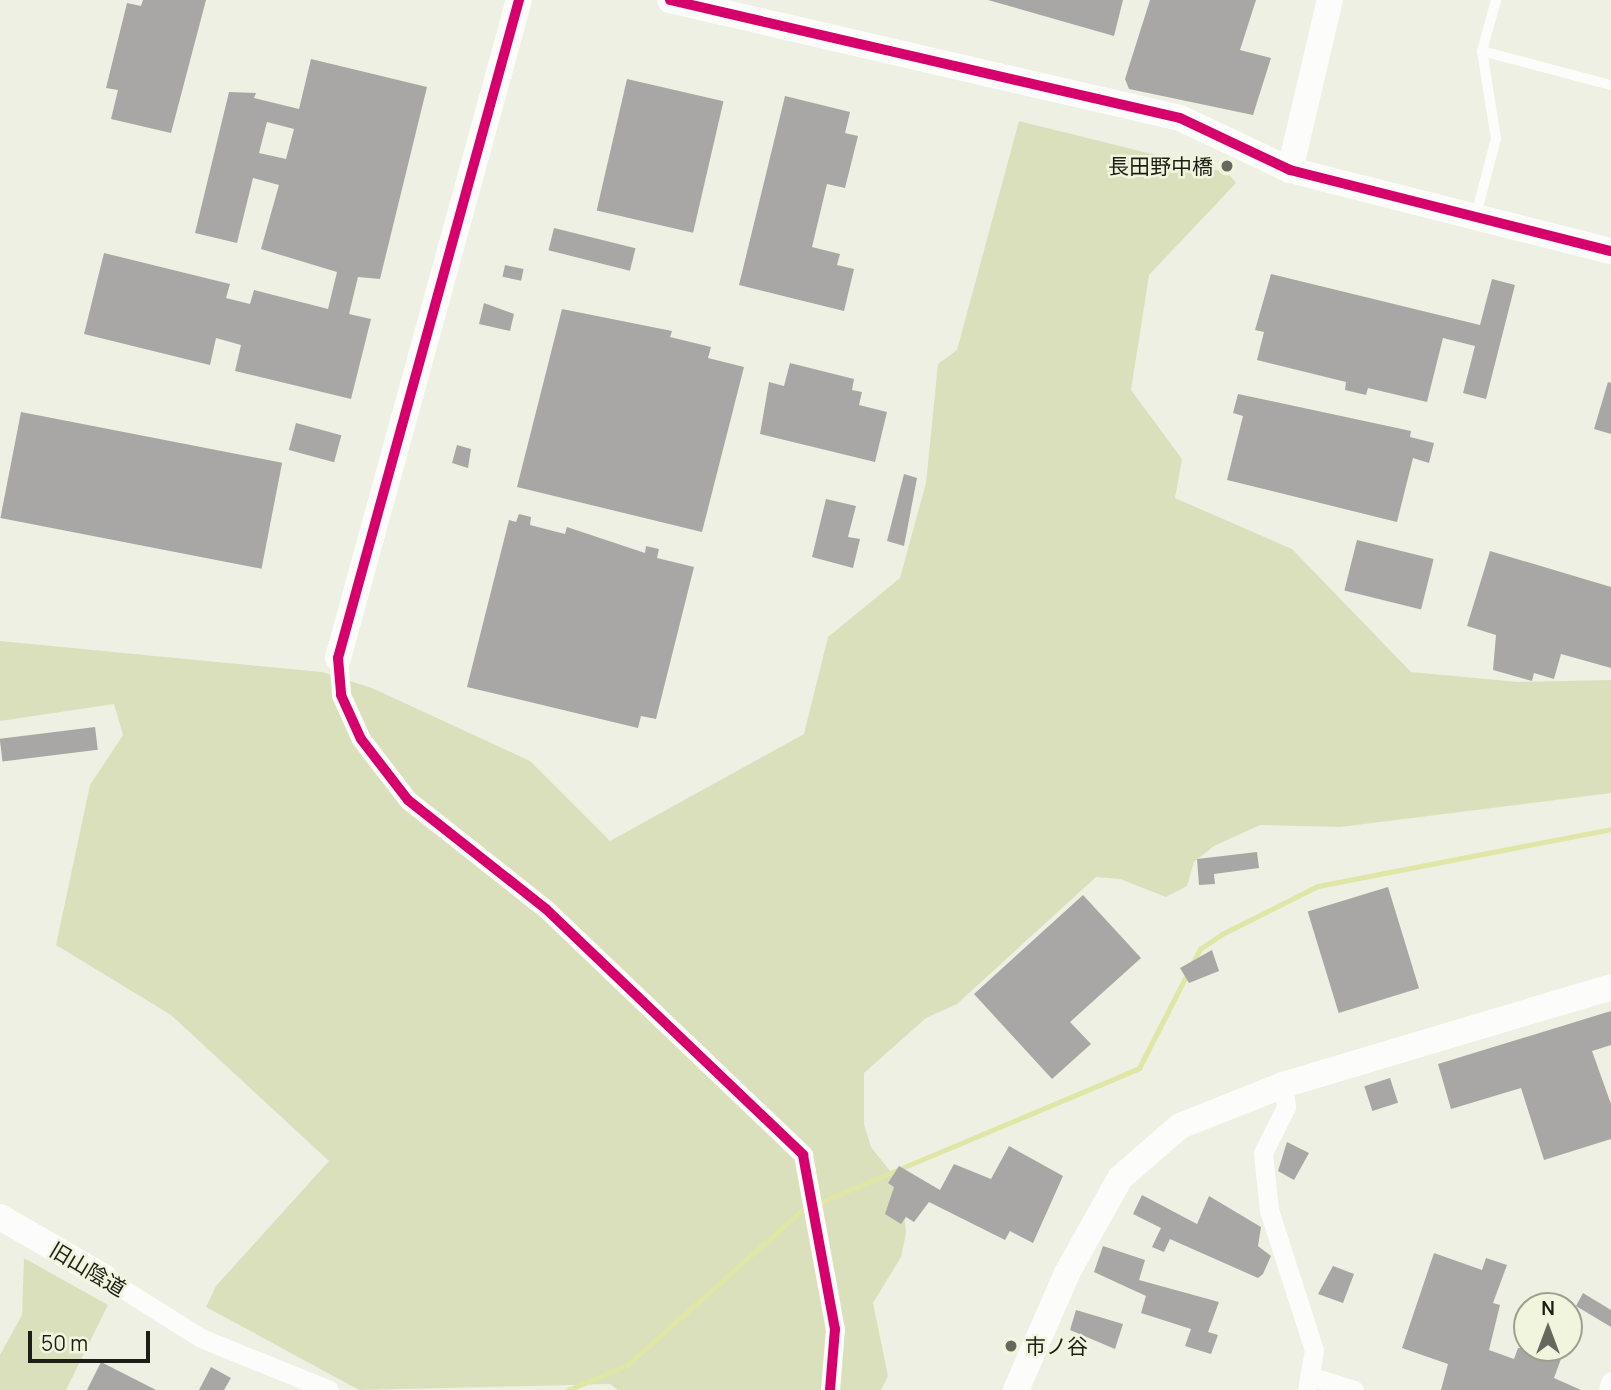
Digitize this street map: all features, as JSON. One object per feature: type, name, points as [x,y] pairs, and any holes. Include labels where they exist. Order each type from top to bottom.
[{"type":"street","points":[[519,0],[338,658],[341,695],[361,739],[408,800],[546,909],[803,1155],[835,1329],[830,1390]]},
{"type":"street","points":[[670,0],[1180,118],[1290,170],[1475,219],[1611,251]]},
{"type":"street","points":[[1290,170],[1330,0]]},
{"type":"street","points":[[1016,1390],[1067,1273],[1120,1178],[1180,1126],[1283,1085],[1611,987]]},
{"type":"street","points":[[1283,1085],[1286,1107],[1263,1153],[1269,1210],[1314,1350],[1310,1383],[1354,1390]]},
{"type":"street","name":"旧山陰道","points":[[0,1217],[104,1277],[201,1338],[328,1390]]},
{"type":"street","points":[[1608,1390],[1611,1381]]},
{"type":"lane","points":[[1475,219],[1496,139],[1482,51],[1496,0]]},
{"type":"lane","points":[[1482,51],[1611,85]]},
{"type":"green space","points":[[1019,121],[1228,173],[1236,183],[1149,275],[1131,390],[1182,459],[1175,498],[1292,549],[1411,672],[1518,682],[1611,680],[1611,793],[1340,827],[1260,825],[1214,846],[1194,862],[1187,886],[1166,897],[1120,879],[1096,877],[957,1004],[926,1018],[864,1073],[864,1124],[871,1147],[901,1185],[906,1233],[901,1257],[873,1303],[888,1376],[881,1390],[618,1390],[610,1384],[359,1390],[206,1307],[216,1286],[329,1161],[171,1015],[56,945],[90,785],[123,735],[114,704],[0,721],[0,641],[322,672],[372,688],[530,761],[610,841],[804,734],[828,637],[900,578],[926,483],[938,364],[957,350]]},
{"type":"green space","points":[[24,1258],[108,1305],[66,1390],[0,1390],[0,1355],[22,1315]]},
{"type":"building","points":[[143,0],[206,0],[171,133],[111,119],[118,90],[106,88],[127,3],[141,6]]},
{"type":"building","points":[[988,0],[1123,0],[1114,36]]},
{"type":"building","points":[[1150,0],[1256,0],[1240,50],[1271,58],[1253,115],[1129,89],[1125,79]]},
{"type":"building","points":[[311,59],[427,87],[380,279],[358,277],[349,314],[371,319],[351,399],[235,371],[241,345],[216,338],[210,365],[84,334],[104,253],[230,284],[226,298],[250,304],[254,290],[328,309],[337,272],[261,249],[279,185],[253,178],[237,243],[195,233],[229,92],[256,93],[254,98],[299,109]],"holes":[[[267,122],[294,129],[286,159],[259,153]]]},
{"type":"building","points":[[627,79],[723,101],[693,233],[597,211]]},
{"type":"building","points":[[785,96],[850,112],[845,133],[858,136],[845,188],[827,184],[812,247],[840,254],[837,265],[854,269],[844,311],[739,285]]},
{"type":"building","points":[[554,228],[636,248],[630,271],[548,250]]},
{"type":"building","points":[[505,265],[524,269],[521,281],[503,277]]},
{"type":"building","points":[[1271,274],[1480,325],[1492,279],[1515,285],[1486,399],[1463,393],[1475,346],[1443,338],[1427,402],[1368,388],[1366,395],[1345,390],[1346,382],[1257,360],[1264,332],[1255,330]]},
{"type":"building","points":[[484,303],[514,314],[510,331],[479,324]]},
{"type":"building","points":[[562,309],[672,331],[670,337],[711,347],[708,358],[744,367],[702,532],[517,487]]},
{"type":"building","points":[[790,363],[854,379],[852,390],[862,392],[859,405],[887,412],[875,462],[760,434],[769,382],[784,386]]},
{"type":"building","points":[[1608,382],[1611,383],[1611,434],[1594,429]]},
{"type":"building","points":[[1238,394],[1411,431],[1410,437],[1434,443],[1429,463],[1413,458],[1397,522],[1227,480],[1243,416],[1233,413]]},
{"type":"building","points":[[21,412],[282,463],[262,569],[0,518]]},
{"type":"building","points":[[296,423],[341,435],[334,462],[289,450]]},
{"type":"building","points":[[457,445],[471,449],[468,468],[452,463]]},
{"type":"building","points":[[904,474],[917,478],[904,546],[887,541]]},
{"type":"building","points":[[826,499],[856,506],[848,537],[860,539],[853,568],[812,557]]},
{"type":"building","points":[[519,514],[531,517],[530,525],[565,534],[567,527],[645,553],[646,546],[659,549],[657,558],[694,567],[656,719],[641,716],[638,728],[467,687],[509,520],[516,522]]},
{"type":"building","points":[[1357,540],[1434,559],[1421,610],[1344,590]]},
{"type":"building","points":[[1490,551],[1611,587],[1611,668],[1561,654],[1554,679],[1534,673],[1532,681],[1493,670],[1496,635],[1467,626]]},
{"type":"building","points":[[95,727],[98,750],[3,762],[0,739]]},
{"type":"building","points":[[1257,852],[1259,868],[1214,874],[1215,884],[1199,885],[1197,859]]},
{"type":"building","points":[[1388,887],[1419,988],[1339,1013],[1308,912]]},
{"type":"building","points":[[1083,895],[1141,958],[1070,1022],[1091,1044],[1052,1079],[974,994]]},
{"type":"building","points":[[1212,950],[1219,971],[1189,983],[1180,968]]},
{"type":"building","points":[[1611,1011],[1611,1045],[1592,1051],[1611,1104],[1611,1139],[1544,1160],[1521,1088],[1451,1109],[1438,1064]]},
{"type":"building","points":[[1390,1078],[1398,1103],[1372,1111],[1364,1086]]},
{"type":"building","points":[[1287,1142],[1309,1153],[1294,1180],[1278,1171]]},
{"type":"building","points":[[1009,1146],[1063,1176],[1033,1243],[1010,1231],[1005,1240],[929,1202],[914,1222],[906,1217],[901,1224],[885,1214],[894,1187],[888,1183],[899,1166],[940,1190],[954,1164],[991,1179]]},
{"type":"building","points":[[1142,1195],[1197,1224],[1209,1196],[1261,1227],[1258,1246],[1271,1256],[1263,1274],[1258,1278],[1170,1239],[1164,1252],[1152,1247],[1161,1228],[1133,1214]]},
{"type":"building","points":[[1103,1246],[1145,1260],[1139,1280],[1219,1302],[1208,1332],[1218,1335],[1211,1354],[1185,1346],[1191,1329],[1141,1313],[1146,1296],[1094,1272]]},
{"type":"building","points":[[1434,1253],[1482,1270],[1486,1258],[1507,1265],[1493,1303],[1500,1305],[1489,1350],[1513,1359],[1513,1362],[1560,1362],[1554,1378],[1581,1390],[1441,1390],[1448,1364],[1402,1348]]},
{"type":"building","points":[[1333,1266],[1354,1274],[1343,1303],[1318,1294]]},
{"type":"building","points":[[1583,1293],[1611,1310],[1611,1327],[1583,1310]]},
{"type":"building","points":[[1076,1310],[1123,1324],[1115,1349],[1070,1330]]},
{"type":"building","points":[[101,1362],[156,1390],[87,1390]]},
{"type":"building","points":[[211,1367],[231,1378],[224,1390],[199,1390]]},
{"type":"waterway","points":[[568,1390],[627,1365],[802,1210],[1139,1068],[1200,949],[1222,934],[1318,886],[1611,829]]},
{"type":"cycle path","points":[[519,0],[338,658],[341,695],[361,739],[408,800],[546,909],[803,1155],[835,1329],[830,1390]]},
{"type":"cycle path","points":[[670,0],[1180,118],[1290,170],[1611,251]]},
{"type":"place","name":"長田野中橋","points":[[1227,166]]},
{"type":"place","name":"市ノ谷","points":[[1011,1346]]}]
